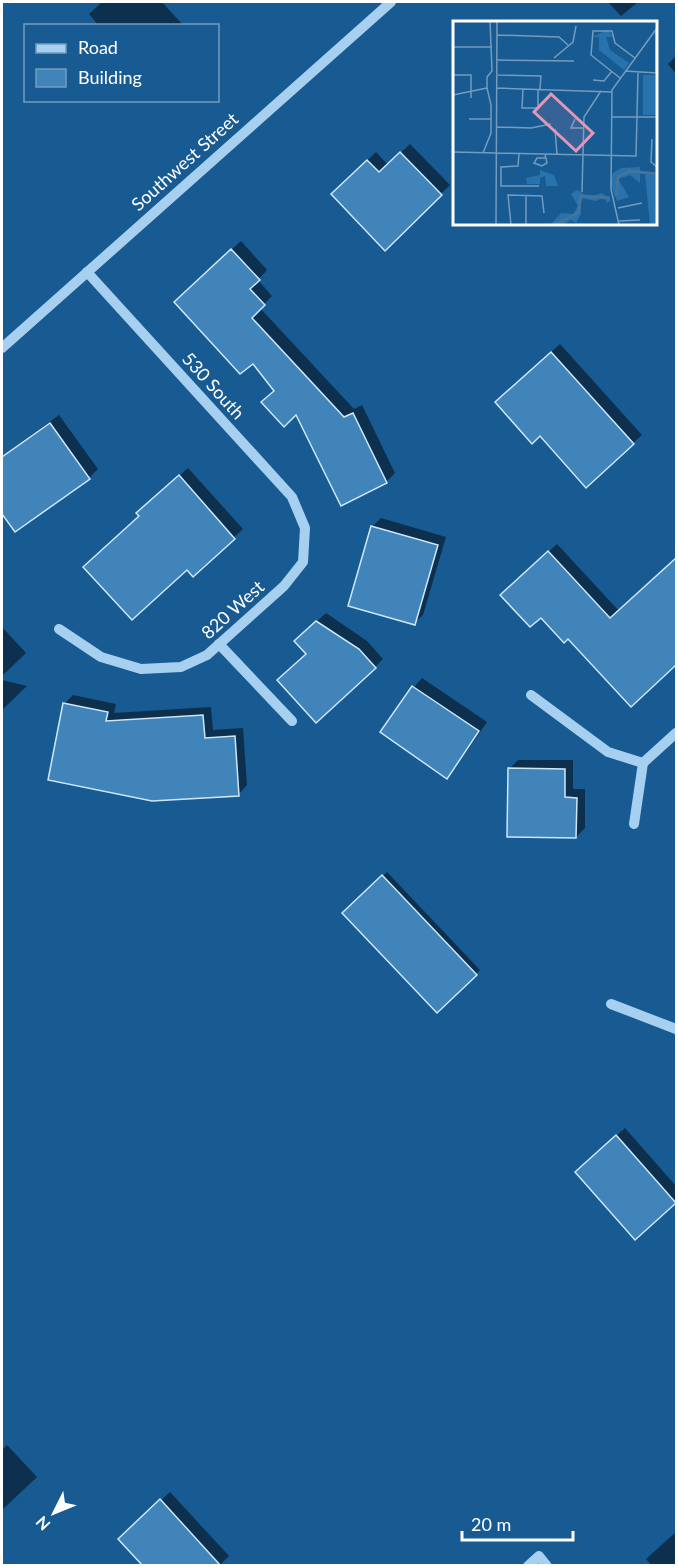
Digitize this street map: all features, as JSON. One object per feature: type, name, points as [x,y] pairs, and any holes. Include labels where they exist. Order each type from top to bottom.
[{"type":"street","name":"Southwest Street","points":[[2,348],[391,2]]},
{"type":"street","name":"530 South","points":[[87,272],[292,497],[305,528]]},
{"type":"street","name":"820 West","points":[[59,629],[101,657],[141,669],[181,667],[207,655],[284,586],[303,562],[305,528]]},
{"type":"street","points":[[219,644],[292,721]]},
{"type":"street","points":[[531,695],[608,752],[643,763]]},
{"type":"street","points":[[634,824],[643,763],[676,733]]},
{"type":"street","points":[[610,1004],[676,1029]]},
{"type":"street","points":[[528,1566],[539,1556],[548,1566]]},
{"type":"building","points":[[400,152],[442,195],[385,251],[331,194],[367,160],[379,172]]},
{"type":"building","points":[[231,249],[260,280],[250,289],[265,305],[252,318],[344,417],[353,413],[387,483],[341,506],[296,415],[284,427],[261,402],[274,391],[253,364],[240,374],[174,302]]},
{"type":"building","points":[[551,352],[634,444],[586,488],[540,436],[532,444],[495,402]]},
{"type":"building","points":[[50,423],[90,479],[15,532],[2,514],[2,457]]},
{"type":"building","points":[[179,475],[235,539],[193,577],[187,570],[132,620],[83,567],[139,516],[136,513]]},
{"type":"building","points":[[371,526],[438,545],[415,625],[348,606]]},
{"type":"building","points":[[548,551],[610,618],[676,558],[676,665],[631,707],[568,639],[564,643],[541,618],[530,627],[500,595]]},
{"type":"building","points":[[316,621],[359,649],[376,668],[316,723],[277,680],[306,654],[294,641]]},
{"type":"building","points":[[412,686],[479,731],[447,779],[380,732]]},
{"type":"building","points":[[63,703],[108,712],[106,721],[203,715],[205,738],[235,736],[239,796],[152,801],[48,780]]},
{"type":"building","points":[[508,768],[565,769],[565,797],[577,798],[576,838],[507,837]]},
{"type":"building","points":[[382,875],[477,975],[437,1013],[342,913]]},
{"type":"building","points":[[616,1135],[676,1203],[635,1240],[575,1172]]},
{"type":"building","points":[[160,1499],[221,1566],[143,1566],[118,1539]]}]
